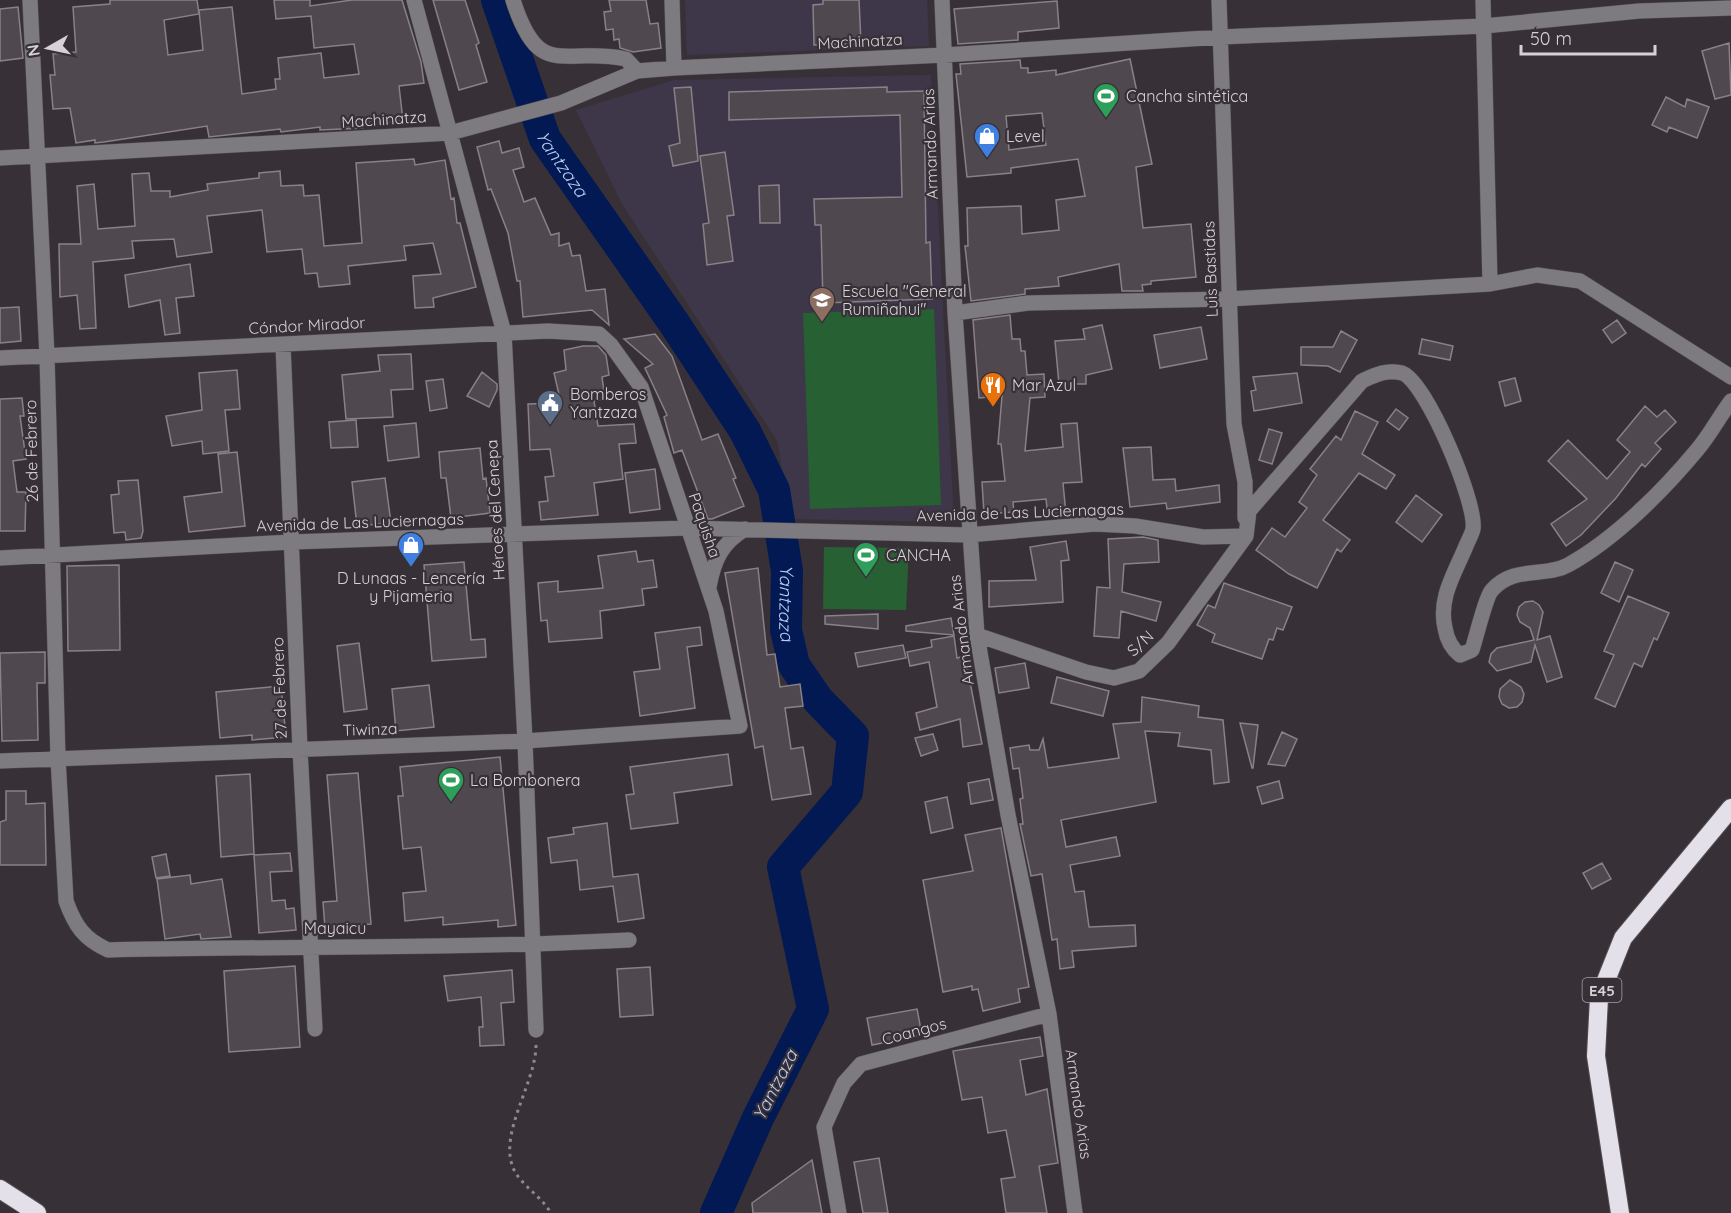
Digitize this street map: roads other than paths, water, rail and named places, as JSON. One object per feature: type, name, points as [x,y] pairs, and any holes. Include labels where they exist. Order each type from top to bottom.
[{"type":"highway","name":"E45","points":[[1620,1213],[1596,1056],[1599,998],[1623,938],[1731,808]]},
{"type":"highway","points":[[0,1189],[37,1213]]},
{"type":"street","name":"26 de Febrero","points":[[30,0],[47,356],[58,758],[66,901]]},
{"type":"street","name":"Héroes del Cenepa","points":[[414,0],[504,333],[525,741],[536,1030]]},
{"type":"street","points":[[513,0],[521,24],[535,46],[554,57],[610,56],[627,59],[637,71]]},
{"type":"street","points":[[672,0],[674,68]]},
{"type":"street","name":"Armando Arias","points":[[942,0],[955,313],[968,535],[977,635],[1008,815],[1048,1014],[1075,1213]]},
{"type":"street","name":"Luis Bastidas","points":[[1219,0],[1234,424],[1245,482],[1246,536]]},
{"type":"street","points":[[1483,0],[1490,284]]},
{"type":"street","name":"Machinatza","points":[[0,158],[450,133],[561,103],[637,71],[944,55],[1221,37],[1484,26],[1639,11],[1731,8]]},
{"type":"street","points":[[955,313],[1028,303],[1228,299],[1490,284],[1538,275],[1580,281],[1731,377]]},
{"type":"street","name":"Cóndor Mirador","points":[[0,358],[581,331],[600,334],[611,345]]},
{"type":"street","name":"27 de Febrero","points":[[283,345],[309,946],[315,1029]]},
{"type":"street","name":"Paquisha","points":[[611,345],[641,387],[686,528],[716,611],[740,726]]},
{"type":"street","points":[[1246,536],[1249,511],[1362,381],[1386,371],[1403,373],[1417,385],[1455,460],[1470,505],[1473,529],[1447,587],[1442,614],[1453,650],[1460,656],[1472,650],[1490,591],[1503,580],[1526,572],[1566,567],[1591,550],[1646,505],[1698,449],[1731,401]]},
{"type":"street","name":"Avenida de Las Luciernagas","points":[[0,558],[292,542],[686,528],[813,533],[968,535],[1095,524],[1135,526],[1203,537],[1246,536]]},
{"type":"street","points":[[709,590],[718,552],[731,538],[751,530]]},
{"type":"street","name":"S/N","points":[[977,635],[1086,672],[1114,678],[1139,671],[1168,643],[1246,536]]},
{"type":"street","name":"Tiwinza","points":[[0,761],[525,741],[740,726]]},
{"type":"street","name":"Mayaicu","points":[[66,901],[72,920],[91,942],[108,950],[532,945],[629,940]]},
{"type":"street","name":"Coangos","points":[[840,1213],[824,1127],[844,1083],[861,1064],[1048,1014]]},
{"type":"waterway","name":"Yantzaza","points":[[497,0],[545,139],[674,323],[745,431],[774,490],[787,571],[786,630],[794,665],[818,700],[853,736],[847,792],[783,867],[813,1009],[758,1118],[716,1213]]},
{"type":"place","name":"Cancha sintética","points":[[1106,119]]},
{"type":"place","name":"Level","points":[[987,159]]},
{"type":"place","name":"Escuela \"General Rumiñahui\"","points":[[822,323]]},
{"type":"place","name":"Mar Azul","points":[[993,408]]},
{"type":"place","name":"Bomberos Yantzaza","points":[[550,426]]},
{"type":"place","name":"D Lunaas - Lencería y Pijameria","points":[[411,568]]},
{"type":"place","name":"CANCHA","points":[[866,578]]},
{"type":"place","name":"La Bombonera","points":[[451,803]]}]
